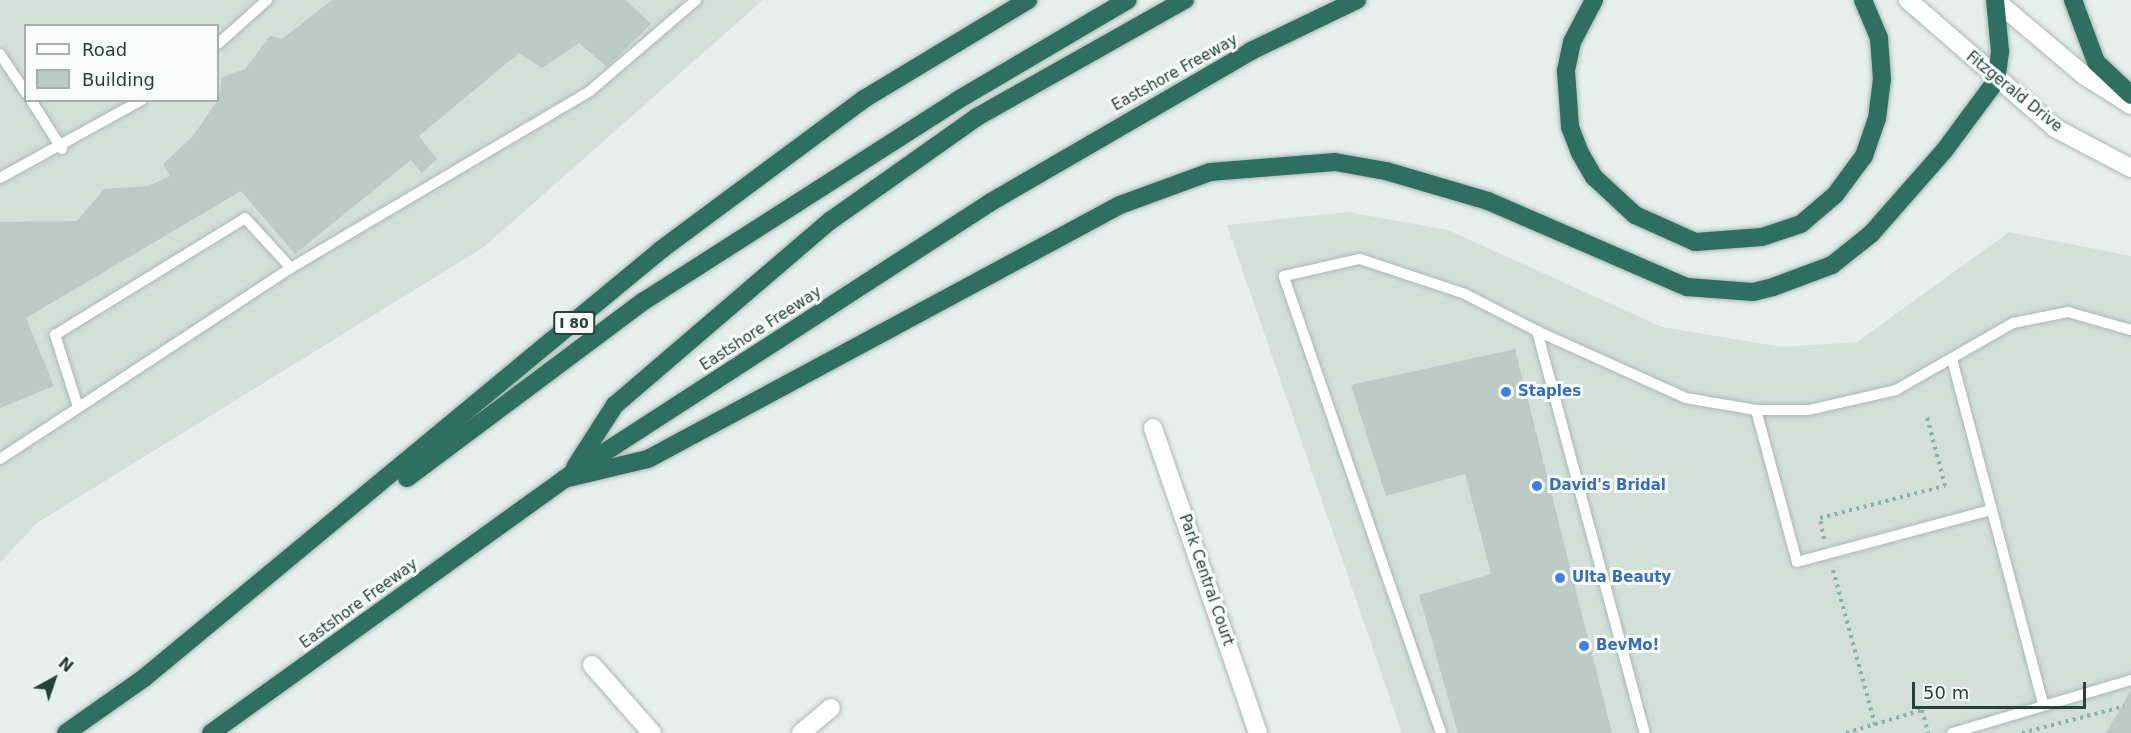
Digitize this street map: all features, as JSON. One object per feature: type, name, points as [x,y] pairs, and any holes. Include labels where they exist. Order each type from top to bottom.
[{"type":"highway","name":"I 80","points":[[66,733],[144,678],[662,249],[864,99],[1028,0]]},
{"type":"highway","points":[[144,678],[644,301],[958,100],[1128,0]]},
{"type":"highway","points":[[567,476],[615,405],[830,221],[977,117],[1185,0]]},
{"type":"highway","name":"Eastshore Freeway","points":[[211,733],[567,476],[1099,136],[1357,0]]},
{"type":"highway","points":[[1594,0],[1572,42],[1566,71],[1570,127],[1580,153],[1594,177],[1635,215],[1695,242],[1761,237],[1801,224],[1835,195],[1864,156],[1877,118],[1882,79],[1879,38],[1863,0]]},
{"type":"highway","points":[[567,476],[648,459],[1120,205],[1210,172],[1335,162],[1386,171],[1488,201],[1687,287],[1724,292],[1773,287],[1832,265],[1871,234],[1944,152],[1996,81],[2000,51],[1995,0]]},
{"type":"highway","points":[[2073,0],[2096,62],[2131,95]]},
{"type":"street","name":"Fitzgerald Drive","points":[[1908,0],[1996,81],[2055,128],[2131,168]]},
{"type":"street","points":[[1995,0],[2085,76],[2131,105]]},
{"type":"street","name":"Park Central Court","points":[[1153,428],[1258,733]]},
{"type":"street","points":[[592,665],[652,733]]},
{"type":"street","points":[[801,733],[831,708]]},
{"type":"lane","points":[[219,43],[267,0]]},
{"type":"lane","points":[[0,459],[291,268],[590,91],[696,0]]},
{"type":"lane","points":[[0,54],[24,90]]},
{"type":"lane","points":[[32,102],[62,149]]},
{"type":"lane","points":[[0,178],[62,149],[139,102]]},
{"type":"lane","points":[[78,407],[55,335],[245,218],[291,268]]},
{"type":"lane","points":[[1441,733],[1284,276],[1360,259],[1465,294],[1537,331],[1686,398],[1756,410],[1854,402],[1896,390],[2013,323],[2068,312],[2131,330]]},
{"type":"lane","points":[[1537,331],[1645,733]]},
{"type":"lane","points":[[1952,359],[2043,704]]},
{"type":"lane","points":[[1756,410],[1797,562],[1991,510]]},
{"type":"lane","points":[[1952,733],[2043,704],[2131,680]]},
{"type":"path","points":[[2022,733],[2125,706]]},
{"type":"path","points":[[1846,733],[1922,710],[1928,733]]},
{"type":"shaded area","points":[[0,0],[763,0],[484,247],[37,523],[0,563]]},
{"type":"shaded area","points":[[1347,212],[1448,230],[1662,327],[1782,347],[1857,342],[2009,232],[2131,256],[2131,733],[1402,733],[1227,225]]},
{"type":"building","points":[[332,0],[626,0],[651,24],[607,67],[579,43],[542,68],[519,53],[419,136],[437,159],[422,173],[411,160],[295,254],[241,191],[26,318],[54,386],[0,408],[0,222],[77,221],[104,189],[148,186],[170,176],[163,164],[192,137],[217,102],[219,102],[222,77],[245,69],[270,36],[282,39]]},
{"type":"building","points":[[1515,349],[1612,733],[1458,733],[1419,595],[1491,574],[1465,474],[1386,496],[1351,385]]},
{"type":"building","points":[[2131,690],[2131,733],[2106,733]]},
{"type":"place","name":"Staples","points":[[1506,392]]},
{"type":"place","name":"David's Bridal","points":[[1537,486]]},
{"type":"place","name":"Ulta Beauty","points":[[1560,578]]},
{"type":"place","name":"BevMo!","points":[[1584,646]]}]
